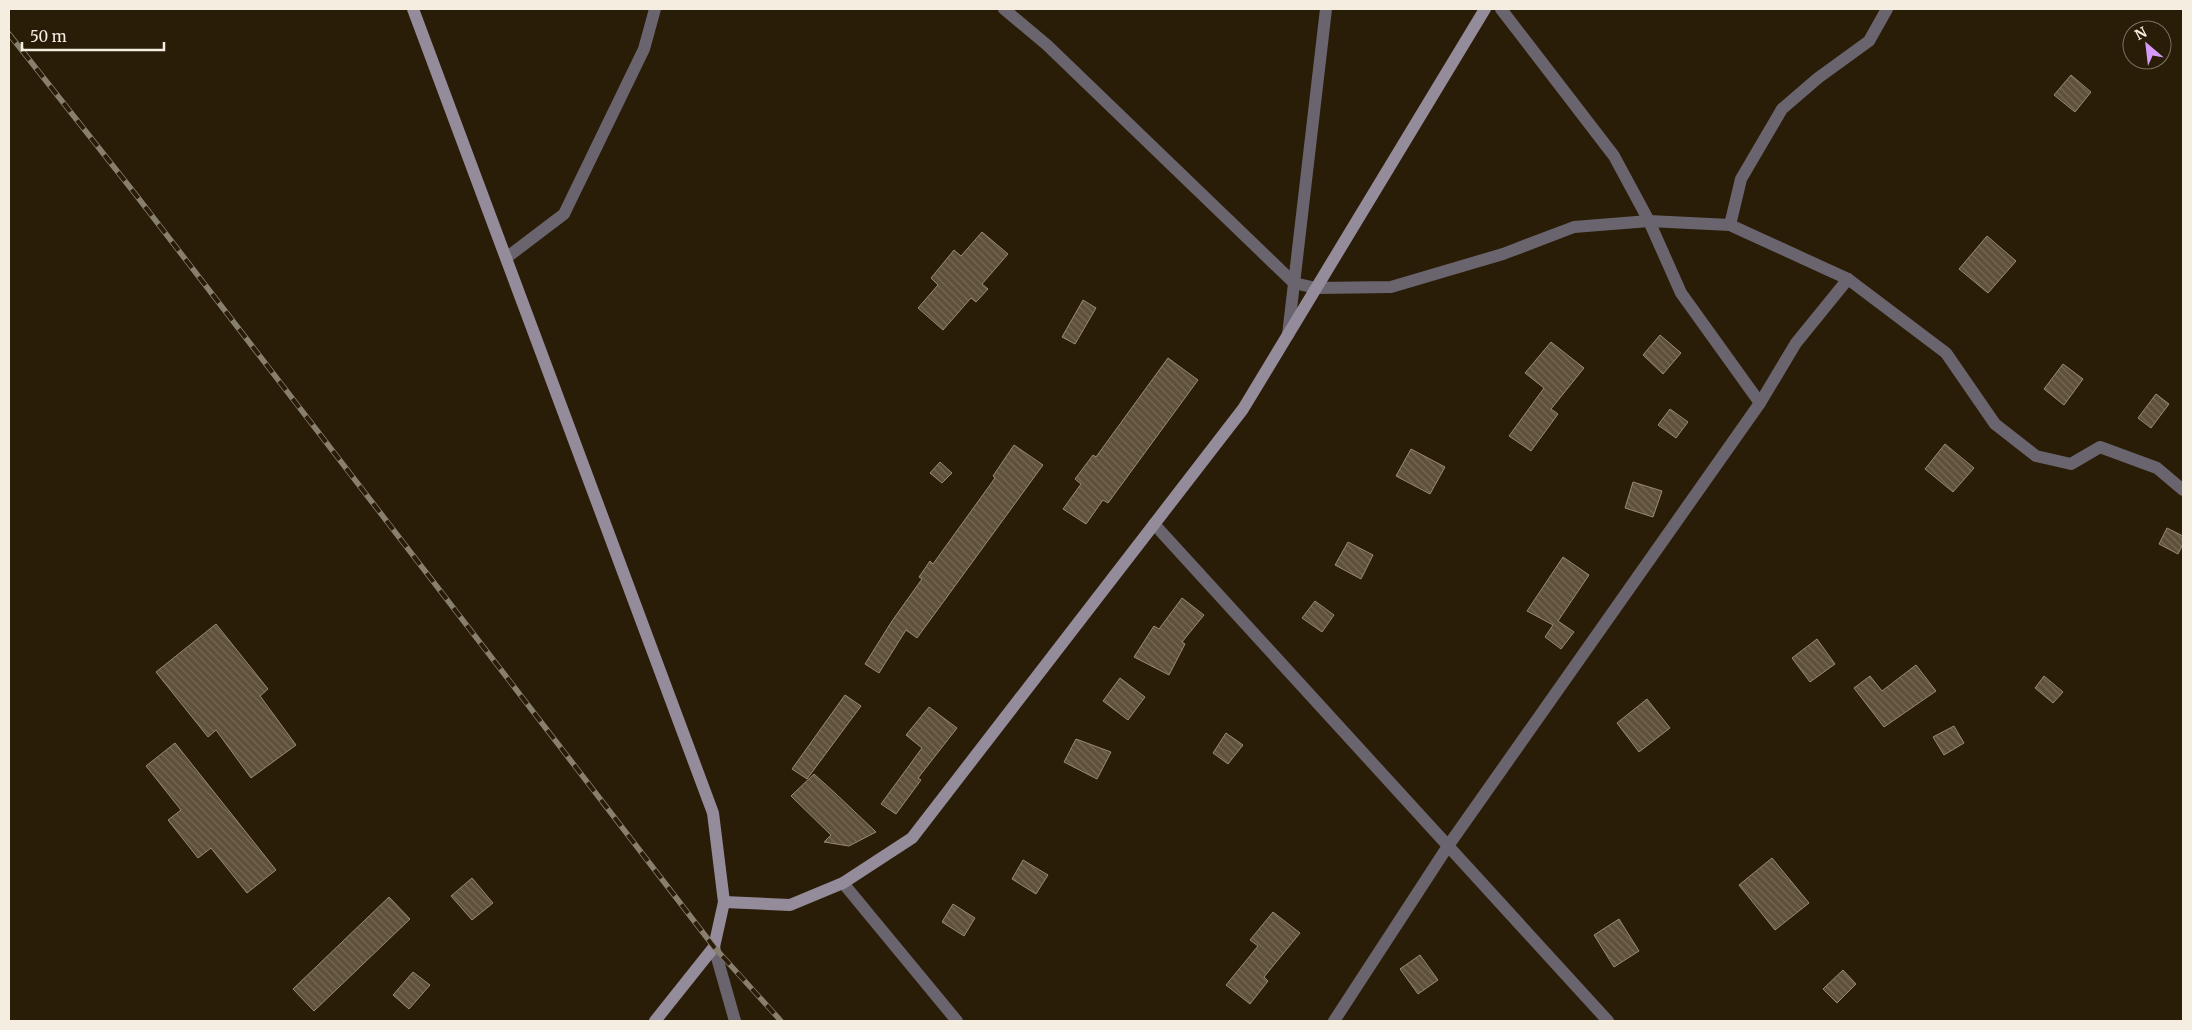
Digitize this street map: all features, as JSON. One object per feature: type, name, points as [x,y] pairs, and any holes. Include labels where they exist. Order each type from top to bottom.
[{"type":"main road","points":[[413,9],[713,813],[724,902],[714,947],[655,1021]]},
{"type":"main road","points":[[724,902],[790,904],[843,883],[912,838],[1243,409],[1484,9]]},
{"type":"street","points":[[506,258],[564,214],[644,49],[655,9]]},
{"type":"street","points":[[1004,9],[1048,45],[1294,283],[1316,288],[1391,287],[1503,254],[1574,227],[1650,221],[1730,225],[1848,279],[1946,353],[1995,424],[2036,456],[2071,464],[2100,447],[2157,468],[2183,490]]},
{"type":"street","points":[[1288,335],[1326,9]]},
{"type":"street","points":[[1501,9],[1614,156],[1650,221],[1681,294],[1760,403]]},
{"type":"street","points":[[1730,225],[1741,180],[1782,109],[1818,78],[1869,41],[1887,9]]},
{"type":"street","points":[[1334,1021],[1448,846],[1760,403],[1796,343],[1848,279]]},
{"type":"street","points":[[1154,524],[1608,1021]]},
{"type":"street","points":[[843,883],[957,1021]]},
{"type":"street","points":[[714,947],[735,1021]]},
{"type":"building","points":[[2071,75],[2091,92],[2075,112],[2054,95]]},
{"type":"building","points":[[982,232],[1008,254],[982,284],[988,289],[976,302],[971,298],[943,330],[918,308],[938,285],[931,278],[954,250],[961,256]]},
{"type":"building","points":[[1987,236],[2016,261],[1988,293],[1959,269]]},
{"type":"building","points":[[1083,300],[1096,308],[1075,344],[1062,337]]},
{"type":"building","points":[[1660,335],[1681,353],[1663,374],[1643,355]]},
{"type":"building","points":[[1551,342],[1584,368],[1551,409],[1558,414],[1531,451],[1509,436],[1544,388],[1525,373]]},
{"type":"building","points":[[1168,358],[1198,380],[1108,503],[1103,500],[1086,524],[1063,509],[1081,484],[1075,479],[1093,455],[1096,457]]},
{"type":"building","points":[[2063,364],[2083,379],[2064,405],[2044,389]]},
{"type":"building","points":[[2156,394],[2169,404],[2151,428],[2138,418]]},
{"type":"building","points":[[1670,409],[1688,422],[1676,438],[1658,425]]},
{"type":"building","points":[[1945,444],[1974,468],[1953,492],[1925,469]]},
{"type":"building","points":[[1014,445],[1043,465],[917,638],[906,630],[879,673],[865,664],[892,621],[922,579],[919,577],[930,561],[933,564],[995,478],[993,476]]},
{"type":"building","points":[[1411,449],[1445,467],[1430,494],[1396,476]]},
{"type":"building","points":[[940,462],[952,473],[942,483],[930,473]]},
{"type":"building","points":[[1633,482],[1662,491],[1653,517],[1625,508]]},
{"type":"building","points":[[2167,528],[2183,536],[2183,544],[2178,554],[2159,544]]},
{"type":"building","points":[[1348,542],[1373,555],[1361,579],[1335,565]]},
{"type":"building","points":[[1563,557],[1589,575],[1558,621],[1574,632],[1561,649],[1545,637],[1553,625],[1527,611]]},
{"type":"building","points":[[1182,598],[1204,615],[1182,642],[1185,644],[1169,675],[1134,657],[1154,626],[1159,629]]},
{"type":"building","points":[[1315,601],[1334,615],[1322,632],[1302,618]]},
{"type":"building","points":[[216,624],[268,689],[260,696],[296,745],[251,778],[216,730],[208,737],[156,672]]},
{"type":"building","points":[[1817,639],[1835,664],[1810,682],[1792,658]]},
{"type":"building","points":[[1916,665],[1936,691],[1884,727],[1854,688],[1870,676],[1882,691]]},
{"type":"building","points":[[2044,676],[2063,692],[2053,703],[2035,688]]},
{"type":"building","points":[[1120,678],[1145,697],[1128,720],[1103,701]]},
{"type":"building","points":[[845,695],[861,706],[807,779],[792,769]]},
{"type":"building","points":[[1647,699],[1670,728],[1639,752],[1617,723]]},
{"type":"building","points":[[929,707],[957,728],[918,778],[921,780],[896,814],[881,804],[922,748],[906,735]]},
{"type":"building","points":[[1954,726],[1964,743],[1944,755],[1933,737]]},
{"type":"building","points":[[1226,733],[1243,745],[1228,764],[1213,753]]},
{"type":"building","points":[[1076,739],[1111,752],[1097,779],[1064,762]]},
{"type":"building","points":[[175,743],[276,870],[247,893],[211,848],[198,858],[168,820],[181,810],[146,766]]},
{"type":"building","points":[[814,774],[876,832],[849,846],[824,842],[831,835],[791,796]]},
{"type":"building","points":[[1772,858],[1809,903],[1775,930],[1739,885]]},
{"type":"building","points":[[1023,860],[1048,875],[1036,894],[1012,879]]},
{"type":"building","points":[[472,878],[493,903],[472,920],[451,896]]},
{"type":"building","points":[[389,897],[410,919],[314,1011],[293,989]]},
{"type":"building","points":[[953,904],[975,918],[964,936],[942,922]]},
{"type":"building","points":[[1273,912],[1300,933],[1264,977],[1268,981],[1250,1004],[1226,985],[1258,946],[1250,940]]},
{"type":"building","points":[[1619,919],[1639,951],[1614,967],[1594,935]]},
{"type":"building","points":[[1420,955],[1438,980],[1418,994],[1400,969]]},
{"type":"building","points":[[1843,970],[1856,984],[1837,1003],[1823,989]]},
{"type":"building","points":[[413,972],[430,985],[409,1009],[393,995]]},
{"type":"railway","points":[[9,34],[136,195],[714,947],[781,1021]]}]
